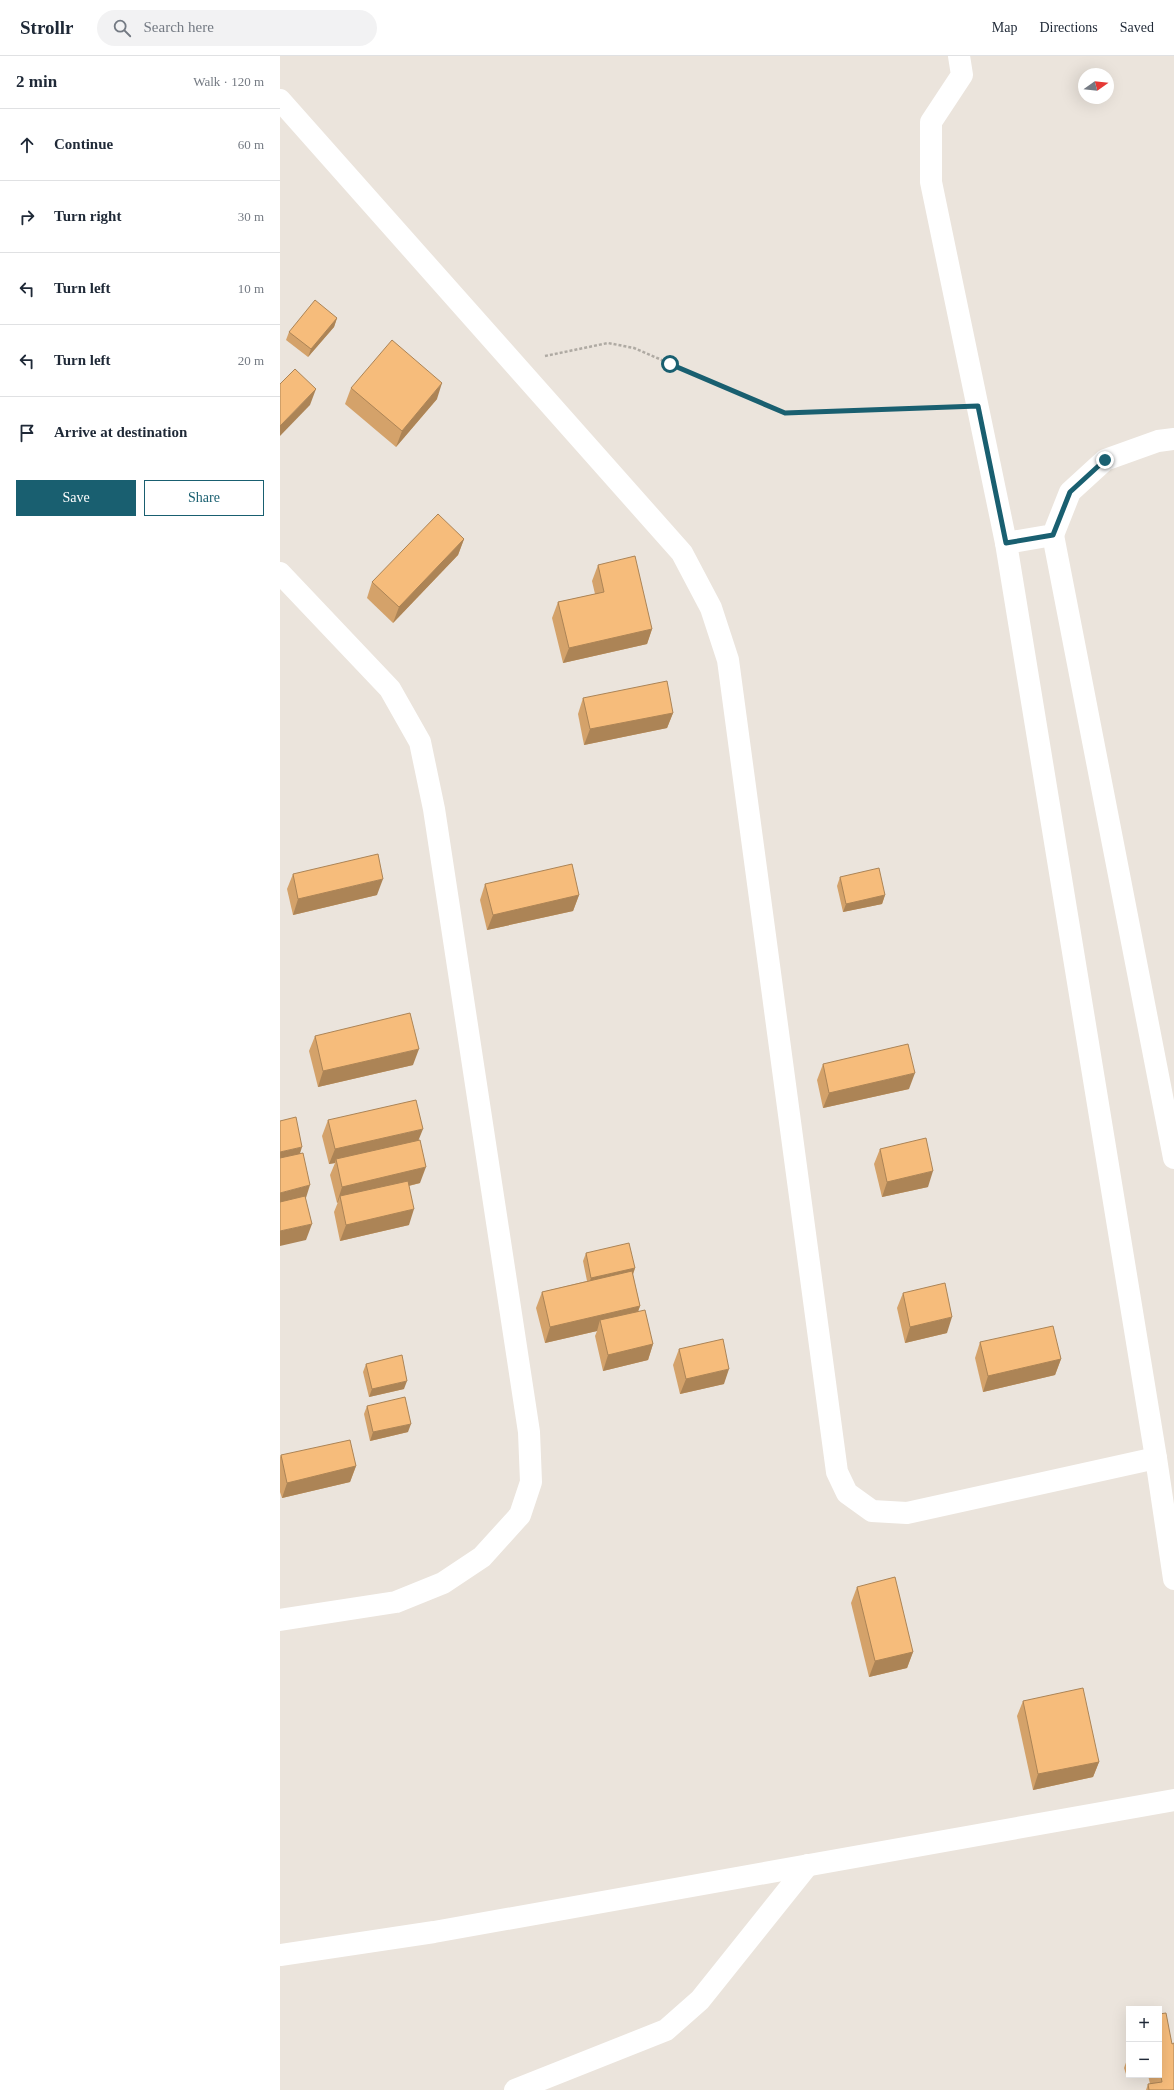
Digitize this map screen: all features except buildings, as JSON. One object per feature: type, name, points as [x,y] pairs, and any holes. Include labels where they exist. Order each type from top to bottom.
[{"type":"street","points":[[959,56],[962,75],[931,122],[931,182],[1006,543],[1156,1458],[1174,1579]]},
{"type":"street","points":[[280,100],[682,553],[711,608],[728,660],[836,1472],[848,1492],[872,1511],[906,1513],[946,1506],[1156,1458]]},
{"type":"street","points":[[1174,440],[1158,441],[1105,460],[1070,492],[1053,535],[1174,1158]]},
{"type":"street","points":[[1006,543],[1053,535]]},
{"type":"street","points":[[280,573],[390,689],[420,742],[434,809],[520,1369],[529,1432],[531,1482],[520,1515],[482,1557],[443,1583],[396,1602],[280,1620]]},
{"type":"street","points":[[280,1955],[434,1932],[1174,1800]]},
{"type":"street","points":[[514,2090],[666,2030],[700,2000],[808,1865]]},
{"type":"path","points":[[512,363],[608,342],[634,348],[785,413],[978,406]]},
{"type":"route","points":[[670,364],[785,413],[978,406],[1006,543],[1053,535],[1070,492],[1105,460]]}]
